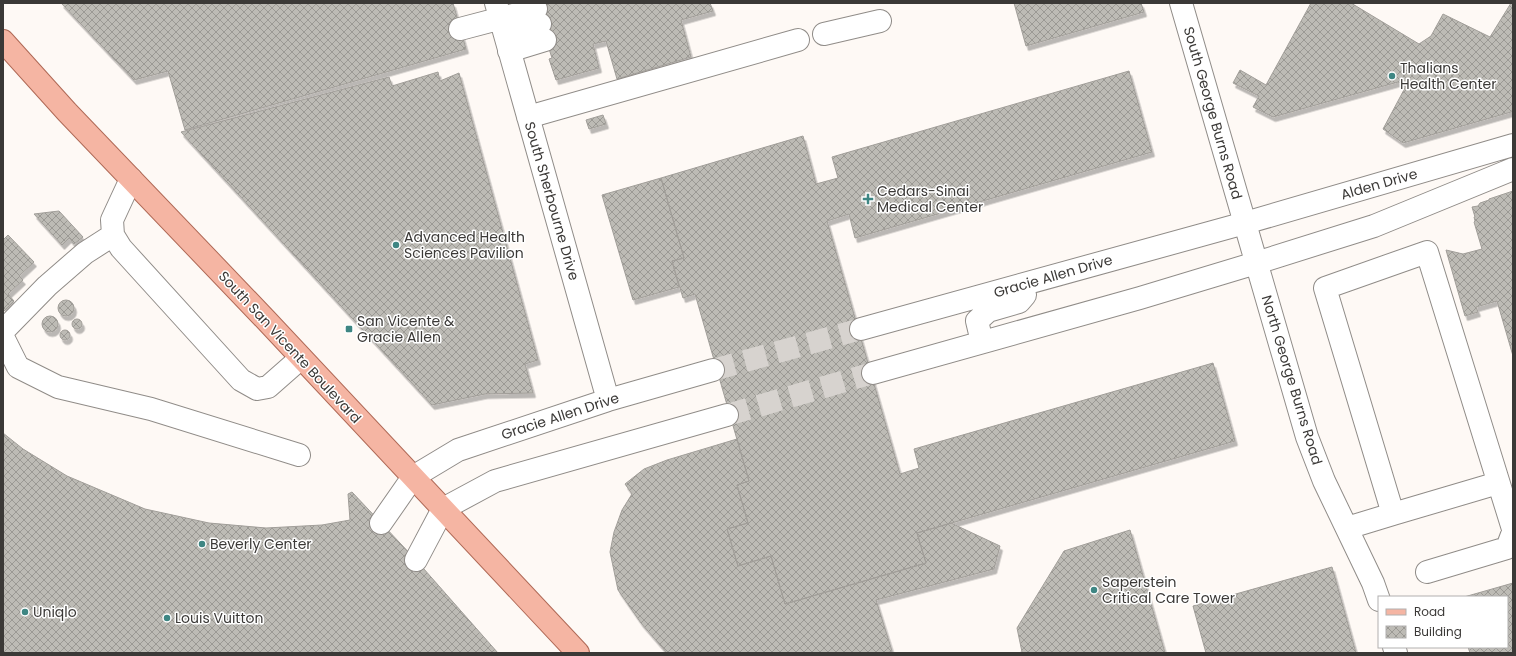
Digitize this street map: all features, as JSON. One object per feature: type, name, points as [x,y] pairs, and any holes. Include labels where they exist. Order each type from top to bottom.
[{"type":"main road","name":"South San Vicente Boulevard","points":[[3,41],[67,112],[578,653]]},
{"type":"street","name":"South George Burns Road","points":[[1181,3],[1244,223]]},
{"type":"street","points":[[460,30],[501,19],[540,24],[501,19]]},
{"type":"street","name":"South Sherbourne Drive","points":[[501,19],[608,400]]},
{"type":"street","points":[[824,34],[880,21]]},
{"type":"street","points":[[528,117],[798,40]]},
{"type":"street","name":"Alden Drive","points":[[1244,223],[1513,144]]},
{"type":"street","points":[[873,373],[1256,263],[1374,226],[1513,169]]},
{"type":"street","points":[[131,179],[112,220],[113,235],[121,248],[241,380],[256,389],[268,387],[301,358]]},
{"type":"street","name":"North George Burns Road","points":[[1244,223],[1307,437],[1324,481],[1373,583],[1378,597]]},
{"type":"street","name":"Gracie Allen Drive","points":[[861,329],[1244,223]]},
{"type":"street","points":[[3,331],[46,286],[85,253],[113,235]]},
{"type":"street","points":[[1393,514],[1325,288],[1427,252],[1513,530],[1507,548],[1427,572]]},
{"type":"street","points":[[982,342],[977,321],[988,311],[1019,302],[1038,281]]},
{"type":"street","points":[[3,336],[18,367],[58,387],[151,409],[299,455]]},
{"type":"street","name":"Gracie Allen Drive","points":[[413,477],[458,450],[608,400],[713,370]]},
{"type":"street","points":[[416,560],[443,509],[495,480],[727,415]]},
{"type":"street","points":[[381,523],[413,477]]},
{"type":"street","points":[[1347,528],[1498,483]]},
{"type":"building","points":[[61,3],[453,3],[466,49],[185,130],[168,71],[134,80]]},
{"type":"building","points":[[534,3],[710,3],[713,11],[681,20],[691,57],[617,79],[606,41],[593,44],[599,68],[556,80],[549,59],[552,58]]},
{"type":"building","points":[[1014,3],[1141,3],[1144,12],[1026,46]]},
{"type":"building","name":"Thalians Health Center","points":[[1311,3],[1351,3],[1419,44],[1431,36],[1443,14],[1490,37],[1511,3],[1513,3],[1513,109],[1511,112],[1403,143],[1383,129],[1406,86],[1398,82],[1273,117],[1253,107],[1259,96],[1233,83],[1240,70],[1266,85]]},
{"type":"building","name":"Cedars-Sinai Medical Center","points":[[1129,71],[1152,152],[855,238],[849,214],[827,221],[900,474],[919,468],[914,449],[1213,363],[1235,441],[917,533],[926,563],[785,604],[771,556],[738,566],[727,529],[748,523],[737,485],[749,481],[695,294],[683,298],[672,261],[684,258],[661,178],[803,136],[816,184],[838,178],[832,157]]},
{"type":"building","name":"Advanced Health Sciences Pavilion","points":[[438,72],[440,81],[459,73],[538,360],[525,364],[533,393],[485,394],[432,405],[181,132],[389,77],[392,86]]},
{"type":"building","points":[[603,115],[606,124],[589,129],[586,120]]},
{"type":"building","points":[[661,178],[684,258],[672,261],[679,287],[633,300],[602,195]]},
{"type":"building","points":[[1513,191],[1513,356],[1497,301],[1476,307],[1478,312],[1465,316],[1446,250],[1463,254],[1482,249],[1474,222],[1475,217],[1472,207],[1478,206],[1480,203],[1489,199]]},
{"type":"building","points":[[59,211],[83,237],[74,244],[69,238],[62,245],[34,214]]},
{"type":"building","points":[[8,235],[34,262],[19,276],[23,280],[8,294],[14,301],[3,312],[3,240]]},
{"type":"building","points":[[66,300],[72,302],[74,308],[72,314],[66,316],[60,314],[58,308],[60,302]]},
{"type":"building","points":[[50,316],[56,318],[58,324],[56,330],[50,332],[44,330],[42,324],[44,318]]},
{"type":"building","points":[[75,319],[79,319],[81,320],[81,328],[75,329],[72,326],[72,322]]},
{"type":"building","points":[[63,330],[67,330],[69,331],[69,339],[63,340],[60,337],[60,333]]},
{"type":"building","name":"Beverly Center","points":[[3,433],[23,449],[67,476],[145,509],[209,523],[266,528],[322,525],[350,520],[348,494],[352,492],[416,560],[498,653],[3,653]]},
{"type":"building","points":[[737,439],[749,481],[737,485],[748,523],[727,529],[738,566],[771,556],[785,604],[926,563],[917,533],[951,523],[1000,546],[994,569],[876,600],[892,651],[887,653],[667,653],[641,623],[618,590],[610,552],[614,532],[622,510],[632,494],[625,484],[644,469],[667,460]]},
{"type":"building","name":"Saperstein Critical Care Tower","points":[[1130,530],[1165,653],[1017,653],[1022,652],[1017,628],[1064,551]]},
{"type":"building","points":[[1332,567],[1356,653],[1206,653],[1193,606]]},
{"type":"building","points":[[1513,583],[1513,653],[1470,653],[1468,648],[1508,648],[1508,596],[1468,596]]},
{"type":"tunnel","points":[[713,370],[861,329]]},
{"type":"tunnel","points":[[727,415],[873,373]]},
{"type":"place","name":"Thalians Health Center","points":[[1392,76]]},
{"type":"place","name":"Cedars-Sinai Medical Center","points":[[868,199]]},
{"type":"place","name":"Advanced Health Sciences Pavilion","points":[[396,245]]},
{"type":"place","name":"San Vicente & Gracie Allen","points":[[349,329]]},
{"type":"place","name":"Beverly Center","points":[[202,544]]},
{"type":"place","name":"Saperstein Critical Care Tower","points":[[1094,590]]},
{"type":"place","name":"Uniqlo","points":[[25,612]]},
{"type":"place","name":"Louis Vuitton","points":[[167,618]]}]
